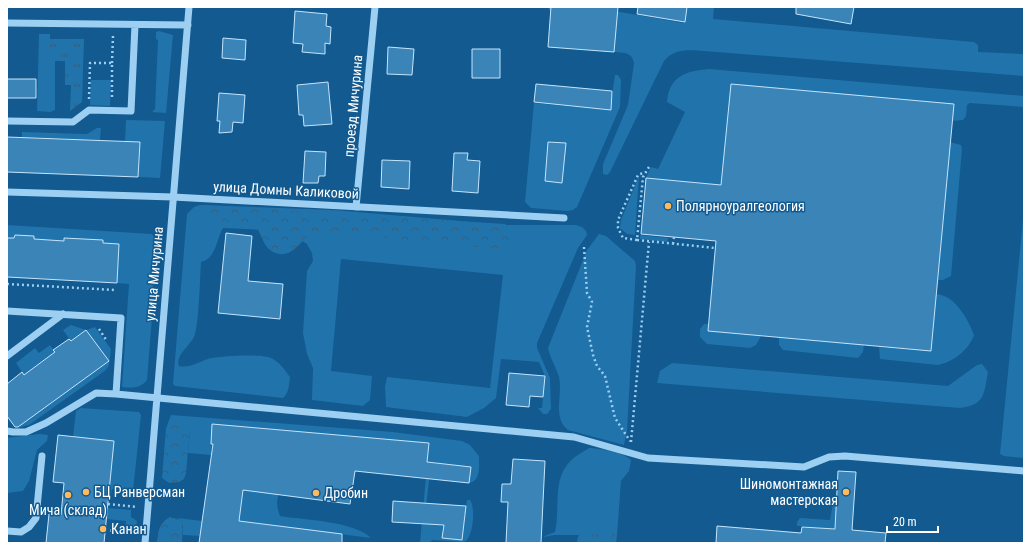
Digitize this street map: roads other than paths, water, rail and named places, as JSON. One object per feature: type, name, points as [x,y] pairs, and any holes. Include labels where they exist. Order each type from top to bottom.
[{"type":"street","name":"улица Мичурина","points":[[145,543],[190,7]]},
{"type":"street","name":"проезд Мичурина","points":[[356,207],[375,7]]},
{"type":"street","points":[[7,22],[188,26]]},
{"type":"street","points":[[7,121],[73,122],[88,110],[131,111],[135,24]]},
{"type":"street","name":"улица Домны Каликовой","points":[[7,192],[173,197],[564,218]]},
{"type":"street","points":[[7,311],[121,318],[116,394]]},
{"type":"street","points":[[7,356],[63,314]]},
{"type":"street","points":[[7,430],[13,432],[26,432],[46,423],[96,393],[157,397],[574,437],[632,451],[648,458],[804,467],[829,457],[845,456],[1024,471]]},
{"type":"street","points":[[7,531],[21,532],[29,527],[36,518],[42,456]]},
{"type":"place","name":"Полярноуралгеология","points":[[668,206]]},
{"type":"place","name":"БЦ Ранверсман","points":[[86,492]]},
{"type":"place","name":"Шиномонтажная мастерская","points":[[846,492]]},
{"type":"place","name":"Дробин","points":[[316,493]]},
{"type":"place","name":"Мича (склад)","points":[[68,495]]},
{"type":"place","name":"Канан","points":[[103,529]]}]
